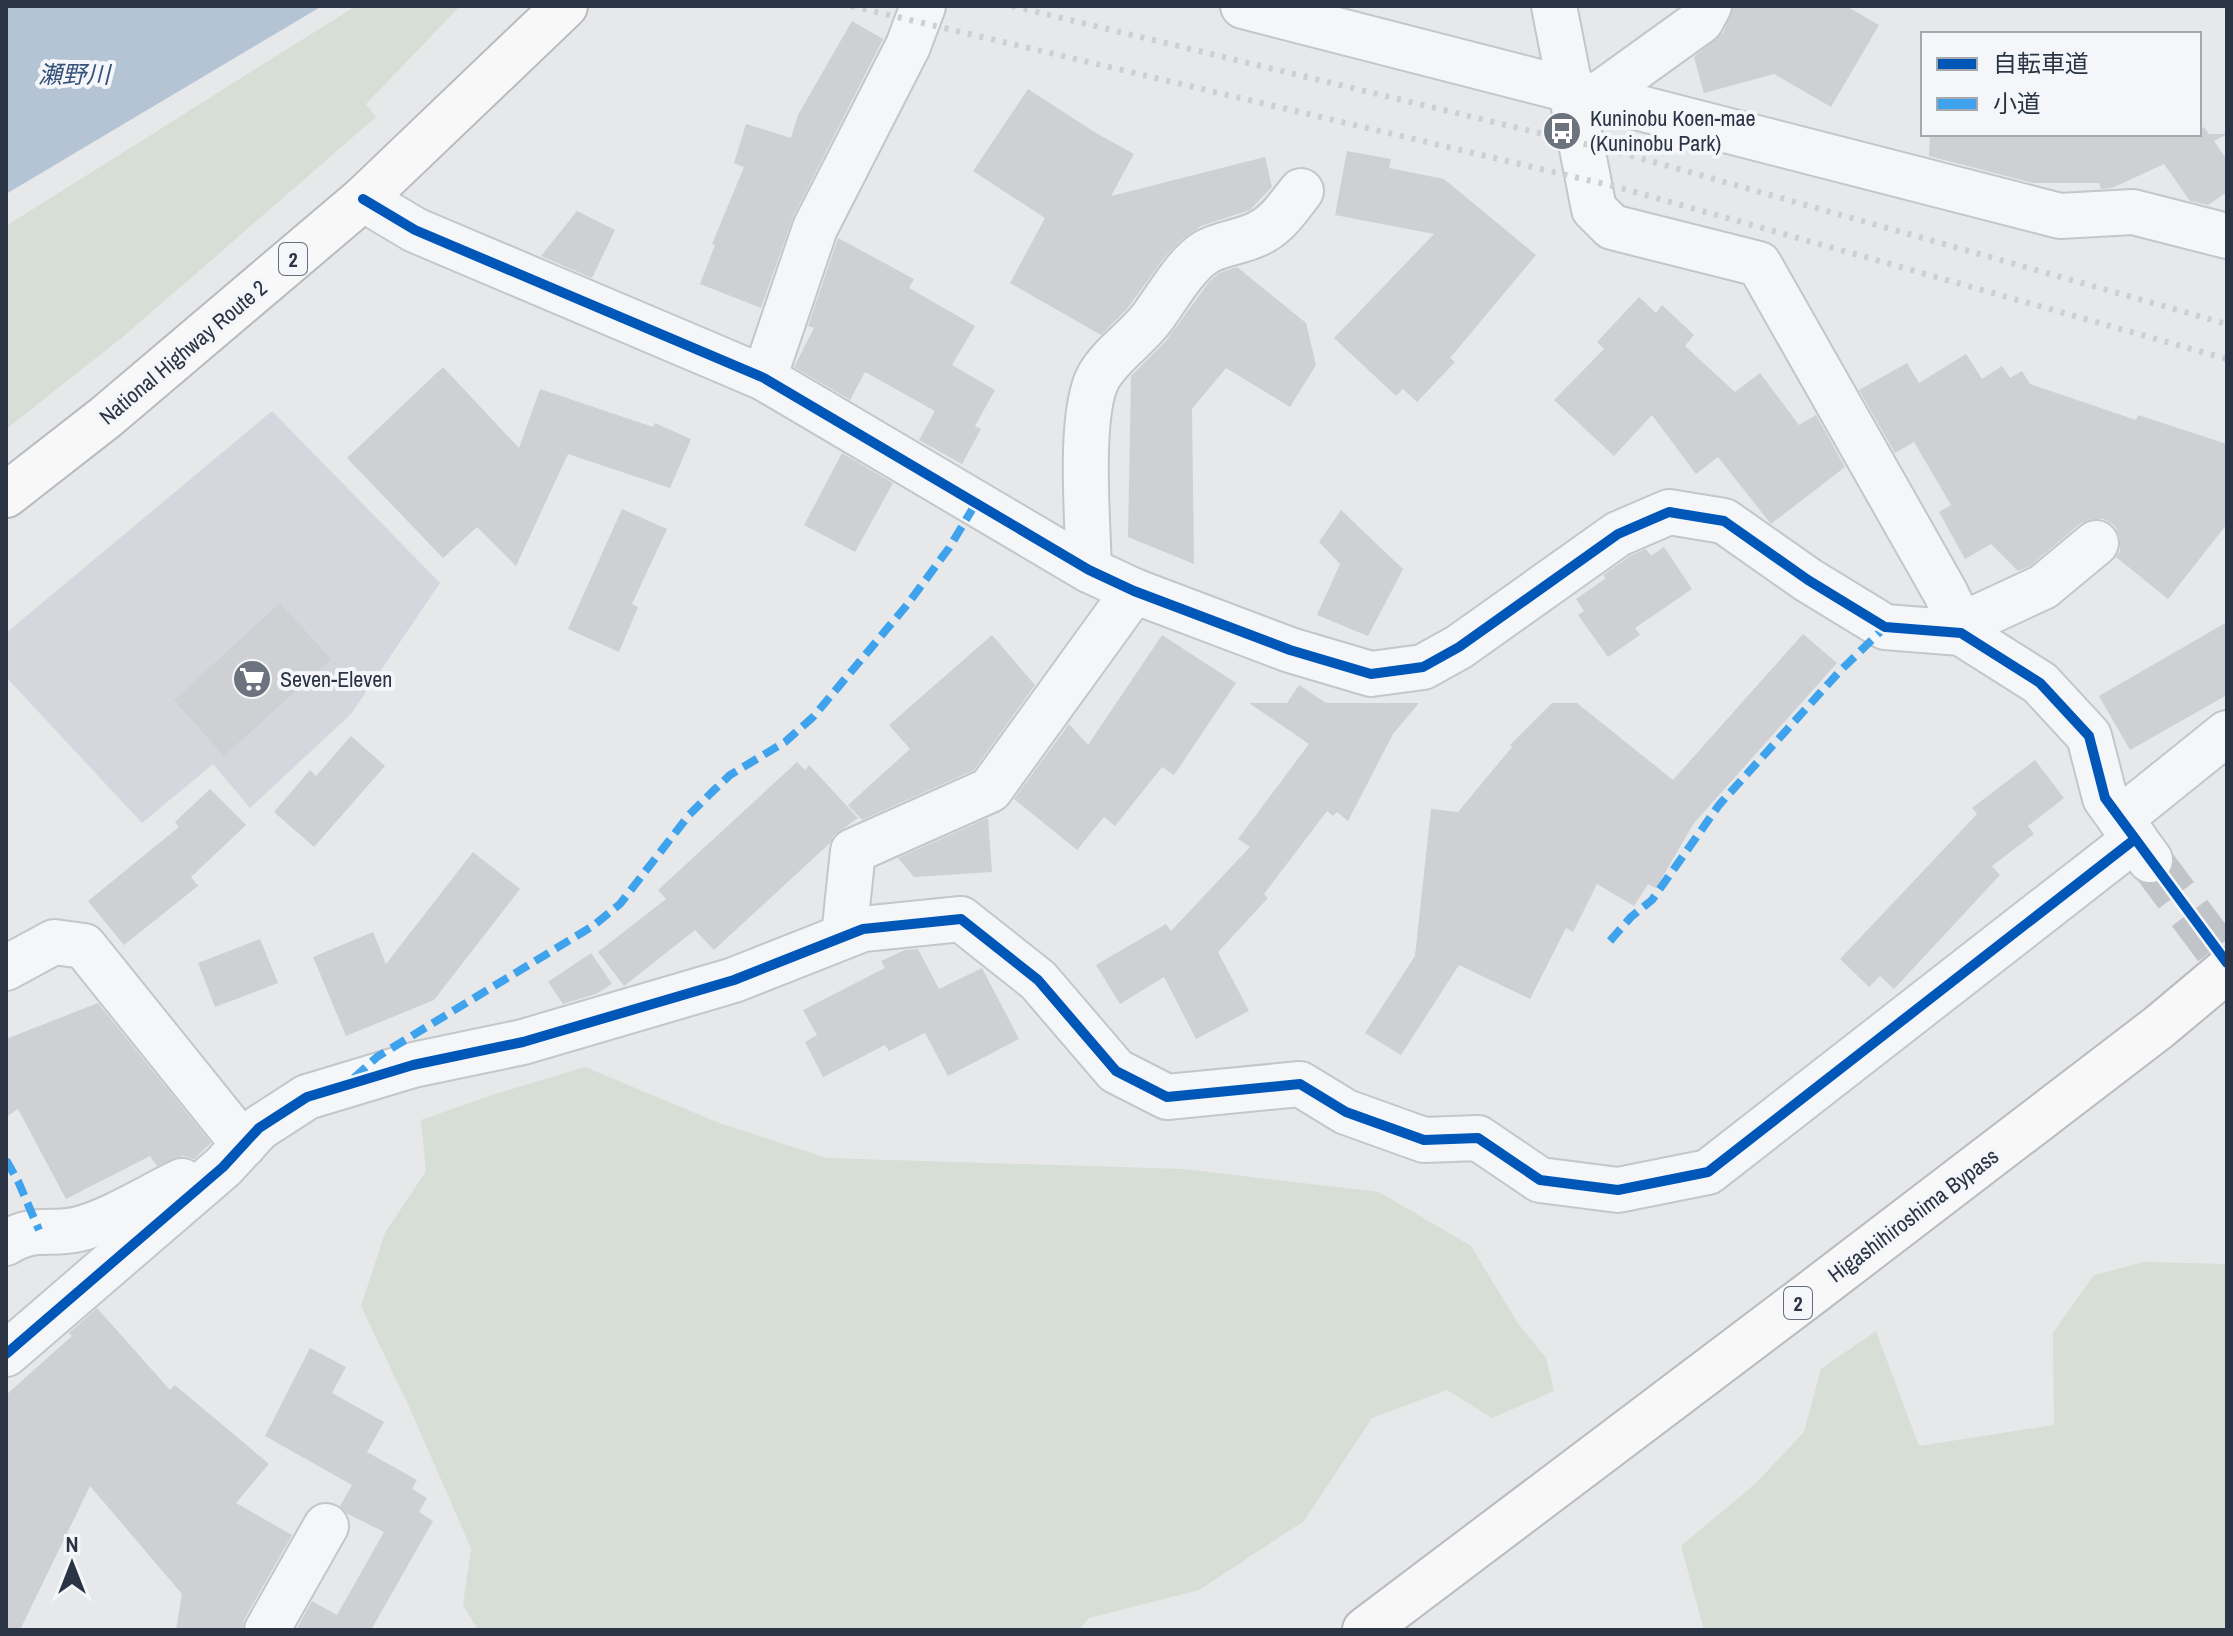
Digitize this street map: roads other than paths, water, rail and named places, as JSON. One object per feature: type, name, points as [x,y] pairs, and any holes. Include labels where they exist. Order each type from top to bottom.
[{"type":"highway","name":"National Highway Route 2","points":[[6,495],[106,417],[363,199],[565,6]]},
{"type":"highway","name":"Higashihiroshima Bypass","points":[[1365,1630],[2159,1027],[2227,970]]},
{"type":"street","points":[[764,378],[815,228],[908,46],[923,6]]},
{"type":"street","points":[[1243,6],[2060,216],[2133,212],[2227,236]]},
{"type":"street","points":[[1554,6],[1582,95],[1594,209],[1612,227],[1759,264],[1945,592],[1961,629],[2040,683],[2089,736],[2105,798],[2135,840]]},
{"type":"street","points":[[1582,95],[1701,21],[1709,6]]},
{"type":"street","points":[[1089,570],[1086,459],[1089,407],[1098,378],[1116,355],[1136,338],[1176,283],[1205,252],[1262,232],[1276,221],[1301,191]]},
{"type":"street","points":[[363,199],[415,230],[764,378],[1089,570],[1134,591],[1290,650],[1371,674],[1423,667],[1459,647],[1618,534],[1669,512],[1724,521],[1834,597],[1885,627],[1961,629],[2043,587],[2096,543]]},
{"type":"street","points":[[844,936],[853,851],[990,790],[1134,591]]},
{"type":"street","points":[[6,1354],[233,1156],[259,1128],[307,1097],[413,1065],[523,1042],[734,980],[863,929],[961,919],[1038,980],[1116,1071],[1167,1097],[1300,1084],[1346,1112],[1424,1140],[1478,1138],[1540,1180],[1618,1190],[1708,1172],[2135,840],[2227,733]]},
{"type":"street","points":[[6,968],[54,942],[84,946],[233,1156]]},
{"type":"street","points":[[6,1243],[39,1230],[78,1230],[233,1156]]},
{"type":"street","points":[[267,1630],[326,1526]]},
{"type":"water","name":"瀬野川","points":[[6,6],[322,6],[6,194]]},
{"type":"tunnel","points":[[2150,860],[2227,963]]},
{"type":"railway","points":[[851,6],[1617,187],[2227,359]]},
{"type":"railway","points":[[1012,6],[1622,153],[2227,324]]},
{"type":"place","name":"Kuninobu Koen-mae (Kuninobu Park)","points":[[1562,131]]},
{"type":"place","name":"Seven-Eleven","points":[[252,679]]}]
